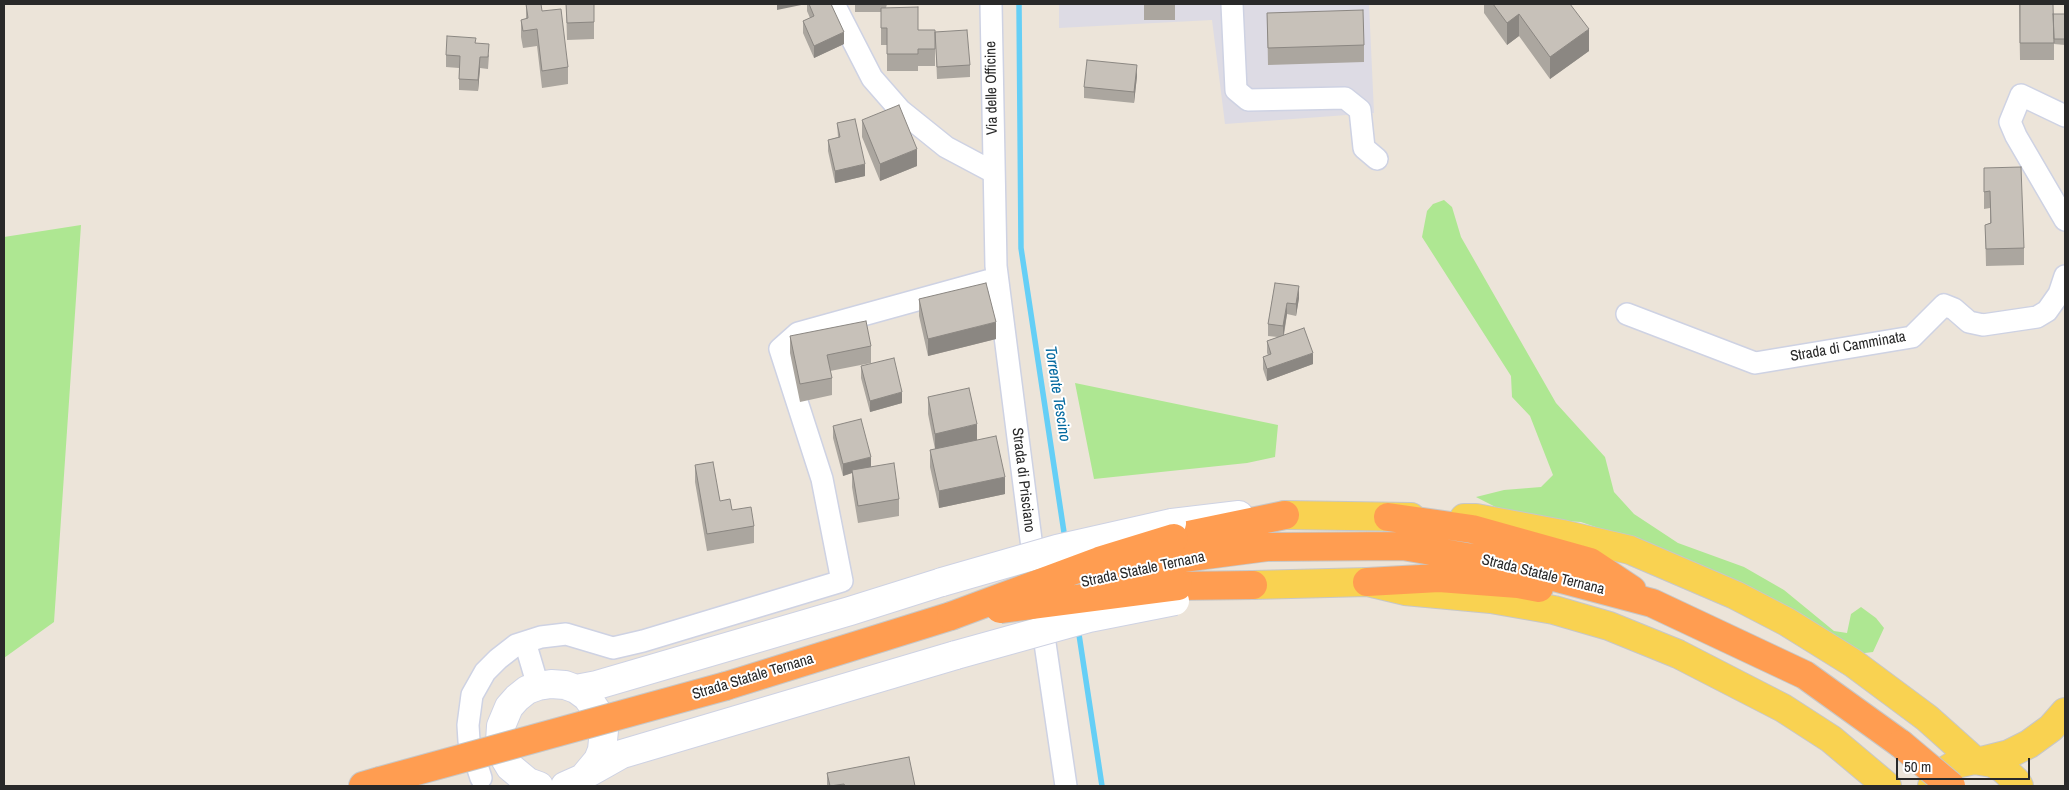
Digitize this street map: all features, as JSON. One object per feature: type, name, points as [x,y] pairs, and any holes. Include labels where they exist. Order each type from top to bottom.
[{"type":"highway","points":[[1174,540],[1285,515]]},
{"type":"highway","points":[[1388,517],[1472,529],[1590,562],[1652,603]]},
{"type":"highway","name":"Strada Statale Ternana","points":[[371,784],[726,686],[952,616],[1174,540],[1267,547],[1402,546],[1501,563],[1652,603],[1805,675],[1901,744],[1951,786]]},
{"type":"highway","points":[[1367,582],[1439,578],[1508,583],[1575,594],[1652,603]]},
{"type":"highway","points":[[952,616],[1253,585]]},
{"type":"main road","points":[[1285,515],[1476,518],[1562,534],[1630,550],[1736,595],[1787,622],[1853,663],[1927,718],[1978,761],[2002,768],[2016,781],[2018,786]]},
{"type":"main road","points":[[539,786],[528,782],[510,767],[504,757],[500,736],[501,726],[509,707],[527,690],[538,686],[558,684],[576,689],[597,685],[1058,549],[1174,540]]},
{"type":"main road","points":[[1253,585],[1306,582],[1367,582],[1405,591],[1491,599],[1554,610],[1609,626],[1670,650],[1784,708],[1831,739],[1888,786]]},
{"type":"main road","points":[[566,786],[622,754],[956,655],[1176,594]]},
{"type":"main road","points":[[576,689],[594,706],[604,730],[602,750],[590,772]]},
{"type":"main road","points":[[1932,786],[1946,770],[1956,764],[2009,754],[2029,744],[2058,720]]},
{"type":"main road","points":[[2026,786],[2032,764],[2058,720]]},
{"type":"street","points":[[834,4],[872,78],[900,110],[946,147],[993,172]]},
{"type":"street","name":"Via delle Officine","points":[[991,4],[993,172]]},
{"type":"street","points":[[1232,4],[1236,90],[1248,100],[1345,98],[1360,110],[1364,148],[1377,159]]},
{"type":"street","points":[[2065,116],[2021,95],[2010,122],[2016,136],[2065,220]]},
{"type":"street","name":"Strada di Prisciano","points":[[993,172],[997,278],[1045,646],[1066,786]]},
{"type":"street","name":"Strada di Camminata","points":[[1627,314],[1755,363],[1912,337],[1944,305],[1954,309],[1968,322],[1983,325],[2037,316],[2047,311],[2059,294],[2065,276]]},
{"type":"street","points":[[481,778],[468,741],[472,695],[485,672],[516,645],[541,637],[566,634],[613,648],[643,641],[842,581],[822,479],[780,349],[798,333],[997,278]]},
{"type":"street","points":[[525,642],[538,686]]},
{"type":"shaded area","points":[[1059,4],[1369,4],[1374,113],[1225,124],[1212,20],[1059,28]]},
{"type":"green space","points":[[1444,200],[1452,207],[1461,237],[1556,403],[1605,457],[1614,492],[1634,514],[1678,543],[1744,567],[1784,590],[1834,631],[1847,633],[1851,614],[1861,607],[1876,618],[1884,628],[1873,652],[1857,654],[1657,548],[1581,522],[1517,518],[1476,497],[1504,490],[1541,487],[1553,475],[1530,416],[1512,397],[1511,376],[1422,237],[1427,211],[1433,204]]},
{"type":"green space","points":[[81,225],[54,622],[4,658],[4,237]]},
{"type":"green space","points":[[1075,383],[1278,425],[1275,457],[1247,463],[1094,479]]},
{"type":"building","points":[[526,4],[541,4],[542,11],[561,9],[568,67],[542,71],[537,29],[523,31],[521,20],[528,18]]},
{"type":"building","points":[[566,4],[594,4],[594,22],[567,23]]},
{"type":"building","points":[[809,4],[831,4],[844,32],[814,46],[803,21],[814,16]]},
{"type":"building","points":[[1493,4],[1570,4],[1589,29],[1550,57],[1519,14],[1507,23]]},
{"type":"building","points":[[2020,4],[2053,4],[2054,43],[2020,43]]},
{"type":"building","points":[[918,7],[918,30],[935,30],[935,49],[918,49],[918,54],[887,54],[887,28],[881,28],[881,8]]},
{"type":"building","points":[[1363,10],[1364,45],[1268,48],[1267,13]]},
{"type":"building","points":[[2053,14],[2065,14],[2065,39],[2054,39]]},
{"type":"building","points":[[967,30],[970,65],[937,67],[935,32]]},
{"type":"building","points":[[447,36],[476,38],[475,43],[489,44],[488,57],[480,57],[478,80],[459,79],[460,56],[446,55]]},
{"type":"building","points":[[1087,60],[1137,65],[1134,92],[1084,87]]},
{"type":"building","points":[[899,105],[917,149],[880,164],[862,120]]},
{"type":"building","points":[[855,119],[865,164],[835,171],[828,140],[840,137],[837,123]]},
{"type":"building","points":[[2021,167],[2024,248],[1986,249],[1985,225],[1991,223],[1990,191],[1984,192],[1984,168]]},
{"type":"building","points":[[986,283],[996,322],[928,339],[919,299]]},
{"type":"building","points":[[1275,283],[1299,286],[1296,304],[1287,303],[1283,326],[1268,324]]},
{"type":"building","points":[[866,321],[871,346],[827,355],[832,378],[800,384],[790,336]]},
{"type":"building","points":[[1304,328],[1313,353],[1267,369],[1263,357],[1271,354],[1267,341]]},
{"type":"building","points":[[894,358],[902,392],[870,401],[861,366]]},
{"type":"building","points":[[969,388],[977,424],[935,434],[928,397]]},
{"type":"building","points":[[861,419],[871,457],[843,464],[833,426]]},
{"type":"building","points":[[996,436],[1005,477],[939,491],[930,450]]},
{"type":"building","points":[[713,462],[720,501],[730,499],[732,510],[751,507],[754,526],[707,534],[695,465]]},
{"type":"building","points":[[894,463],[899,499],[858,506],[852,470]]},
{"type":"building","points":[[909,757],[915,786],[845,786],[844,784],[830,786],[827,773]]},
{"type":"waterway","name":"Torrente Tescino","points":[[1019,4],[1021,248],[1065,539]]},
{"type":"waterway","name":"Torrente Tescino","points":[[1078,628],[1102,786]]}]
